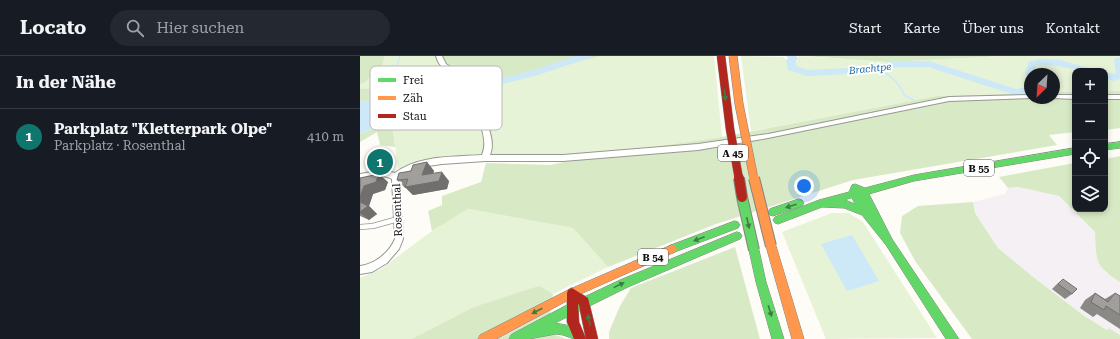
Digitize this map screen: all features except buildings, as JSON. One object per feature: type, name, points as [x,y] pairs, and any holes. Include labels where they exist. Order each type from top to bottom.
[{"type":"main road","name":"A 45","points":[[722,56],[726,109],[732,148],[761,282],[778,339]]},
{"type":"main road","name":"A 45","points":[[733,56],[743,134],[757,196],[798,339]]},
{"type":"main road","points":[[1108,147],[1120,145]]},
{"type":"main road","name":"B 55","points":[[822,203],[857,190],[913,176],[1072,151]]},
{"type":"main road","points":[[773,212],[857,190]]},
{"type":"main road","points":[[857,190],[866,213],[889,242]]},
{"type":"main road","points":[[857,190],[889,242],[953,339]]},
{"type":"main road","points":[[778,220],[822,203],[843,203],[853,206],[866,213]]},
{"type":"main road","name":"B 54","points":[[484,339],[572,293],[664,252],[735,225]]},
{"type":"main road","name":"B 54","points":[[516,338],[584,302],[674,261],[737,236]]},
{"type":"main road","points":[[572,293],[584,302],[592,339]]},
{"type":"main road","points":[[572,293],[571,308],[573,322],[579,337]]},
{"type":"main road","points":[[516,338],[536,330],[552,327],[565,328],[579,337]]},
{"type":"street","points":[[439,56],[439,59],[445,66]]},
{"type":"street","points":[[1108,97],[1120,96]]},
{"type":"street","name":"Rosenthal","points":[[396,177],[406,169],[421,164],[442,161],[485,158],[563,158],[698,147],[768,136],[949,99],[1024,97]]},
{"type":"street","points":[[1060,97],[1072,97]]},
{"type":"street","points":[[485,130],[488,150],[485,158]]},
{"type":"street","name":"Rosenthal","points":[[360,177],[378,173],[390,173],[396,177]]},
{"type":"street","name":"Rosenthal","points":[[360,270],[373,267],[389,256],[399,239],[396,177]]},
{"type":"lane","points":[[378,158],[378,173]]},
{"type":"lane","points":[[360,227],[373,226],[398,218]]},
{"type":"shaded area","points":[[1018,187],[1059,196],[1072,209],[1072,212],[1075,212],[1095,232],[1096,256],[1105,272],[1120,282],[1120,335],[1109,328],[1108,330],[1083,315],[998,248],[975,213],[973,202],[1005,194],[1008,188]]},
{"type":"green space","points":[[360,56],[385,56],[382,66],[370,66],[370,77],[364,83],[360,84]]},
{"type":"green space","points":[[385,56],[438,56],[444,66],[382,66]]},
{"type":"green space","points":[[438,56],[601,56],[502,82],[502,66],[439,65]]},
{"type":"green space","points":[[601,56],[714,56],[722,137],[597,155],[493,154],[453,158],[398,169],[393,130],[502,130],[502,82]]},
{"type":"green space","points":[[741,56],[783,57],[794,67],[799,56],[888,62],[1004,56],[1120,56],[1120,91],[1108,91],[1108,68],[1072,68],[1072,92],[1060,92],[1060,68],[1024,68],[1024,93],[937,96],[751,131]]},
{"type":"green space","points":[[806,56],[1004,56],[888,62]]},
{"type":"green space","points":[[370,77],[370,88],[360,89],[360,84],[364,83]]},
{"type":"green space","points":[[360,89],[370,89],[370,100],[360,102]]},
{"type":"green space","points":[[1108,91],[1120,91],[1120,128],[1108,130]]},
{"type":"green space","points":[[1060,92],[1072,92],[1072,132],[1049,135],[1057,145],[853,180],[716,224],[608,267],[573,228],[468,209],[432,231],[428,211],[442,205],[442,196],[481,182],[486,163],[550,165],[597,155],[722,137],[937,96],[1024,93],[1024,104],[1060,104]]},
{"type":"green space","points":[[370,130],[393,130],[395,147],[380,145],[377,132],[360,142],[360,134]]},
{"type":"green space","points":[[1120,156],[1120,282],[1101,267],[1098,262],[1095,232],[1075,212],[1108,212],[1108,158]]},
{"type":"green space","points":[[1072,164],[1072,209],[1059,196],[1018,187],[1008,188],[999,177]]},
{"type":"green space","points":[[973,202],[975,213],[998,248],[1083,315],[1107,330],[1109,328],[1120,335],[1120,339],[972,339],[915,261],[900,233],[902,216],[918,206]]},
{"type":"green space","points":[[468,209],[573,228],[608,267],[553,294],[539,287],[412,339],[360,339],[360,278],[381,269],[432,231]]},
{"type":"green space","points":[[832,213],[849,213],[863,222],[937,338],[826,339],[782,232]]},
{"type":"green space","points":[[735,247],[760,339],[609,339],[609,332],[620,306],[631,288]]},
{"type":"green space","points":[[539,286],[553,294],[548,332],[566,339],[412,339],[474,307]]},
{"type":"water","points":[[370,100],[370,130],[360,134],[360,102]]},
{"type":"water","points":[[852,235],[879,281],[847,291],[821,244]]},
{"type":"waterway","points":[[397,66],[400,56]]},
{"type":"waterway","name":"Brachtpe","points":[[502,81],[534,73],[586,56]]},
{"type":"waterway","name":"Brachtpe","points":[[791,56],[793,58],[791,61],[791,68],[807,73],[867,70],[896,64],[929,64],[1015,92],[1024,91]]},
{"type":"waterway","name":"Brachtpe","points":[[1120,60],[1120,72]]},
{"type":"waterway","name":"Brachtpe","points":[[1031,68],[1032,63],[1040,62],[1060,63],[1079,68]]},
{"type":"waterway","points":[[877,68],[893,79],[900,86],[904,95],[915,101]]},
{"type":"waterway","name":"Brachtpe","points":[[1108,76],[1114,78],[1120,76]]},
{"type":"waterway","points":[[918,113],[921,109]]},
{"type":"traffic: fast","points":[[1108,147],[1120,145]]},
{"type":"traffic: fast","points":[[778,220],[822,203],[914,178],[1072,152]]},
{"type":"traffic: fast","points":[[889,242],[863,191],[855,187],[853,193],[866,213],[889,242],[953,339]]},
{"type":"traffic: fast","points":[[742,197],[754,250]]},
{"type":"traffic: fast","points":[[773,212],[799,203]]},
{"type":"traffic: fast","points":[[822,203],[845,204],[865,212]]},
{"type":"traffic: fast","points":[[672,249],[735,225]]},
{"type":"traffic: fast","points":[[515,339],[596,296],[624,283],[737,236]]},
{"type":"traffic: fast","points":[[754,250],[761,282],[778,339]]},
{"type":"traffic: fast","points":[[518,337],[548,329],[563,329],[578,335]]},
{"type":"traffic: slow","points":[[733,56],[743,128],[771,246]]},
{"type":"traffic: slow","points":[[771,246],[798,339]]},
{"type":"traffic: slow","points":[[484,339],[572,293],[672,249]]},
{"type":"traffic: jam","points":[[721,56],[730,129],[742,197]]},
{"type":"traffic: jam","points":[[580,339],[573,322],[572,293],[584,302],[592,339]]},
{"type":"place","name":"Parkplatz \"Kletterpark Olpe\"","points":[[380,162]]}]
